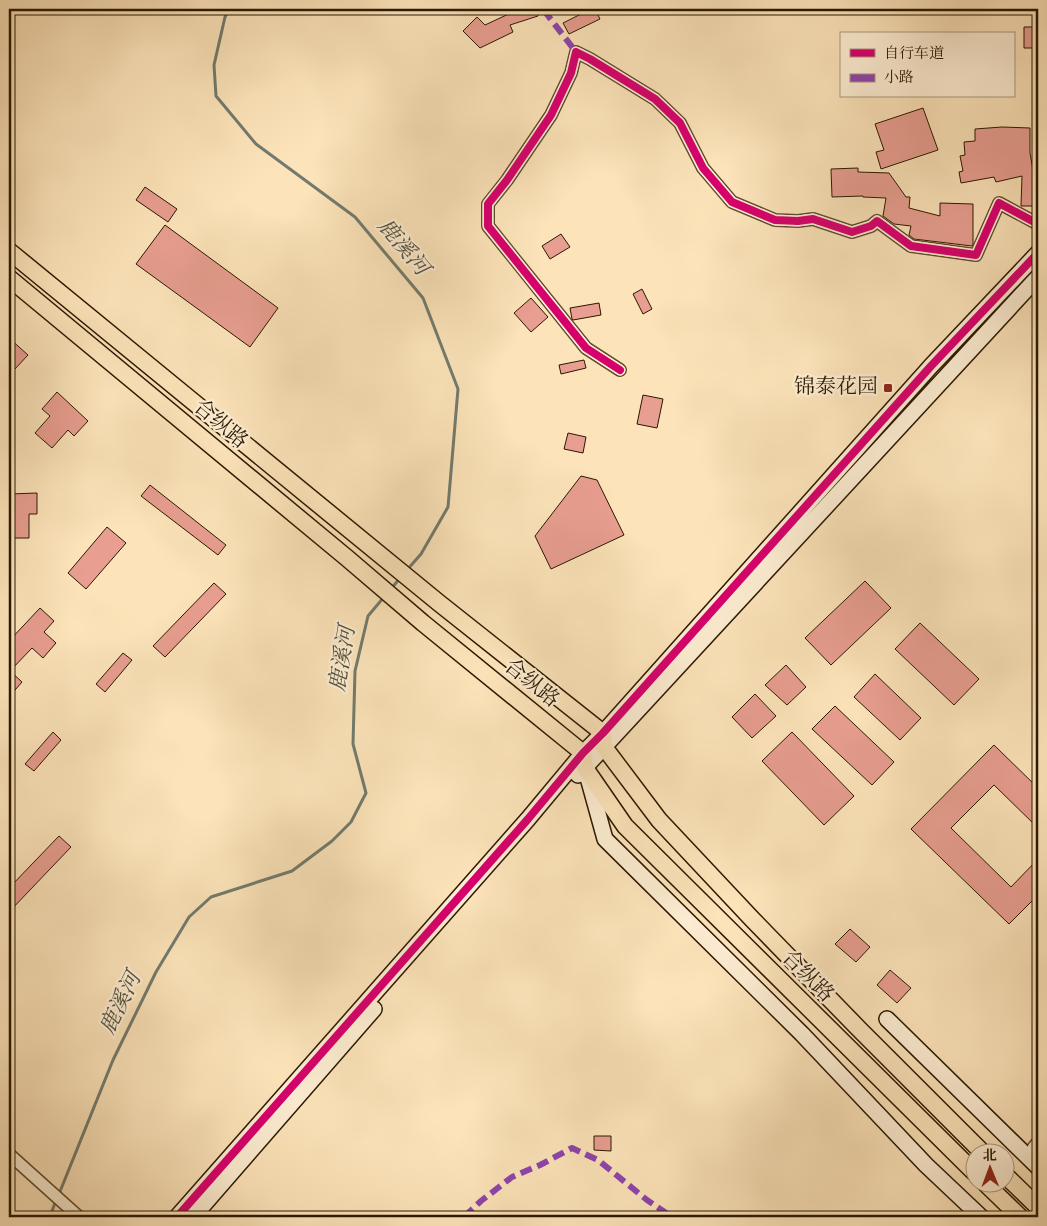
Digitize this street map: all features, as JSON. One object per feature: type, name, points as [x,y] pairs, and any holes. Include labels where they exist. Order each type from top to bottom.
[{"type":"main road","name":"合纵路","points":[[9,251],[364,541],[603,740],[659,820],[745,912],[974,1144]]},
{"type":"main road","name":"合纵路","points":[[9,278],[347,558],[584,760],[625,826],[964,1162]]},
{"type":"main road","points":[[1014,1184],[1038,1207]]},
{"type":"main road","points":[[996,1194],[1020,1217]]},
{"type":"street","points":[[620,370],[586,348],[488,226],[488,204],[507,180],[551,115],[571,73],[576,52],[654,100],[680,124],[703,168],[732,202],[775,220],[813,220],[852,232],[871,226],[877,221],[912,246],[976,255],[999,203],[1038,224]]},
{"type":"street","points":[[603,740],[924,373],[1038,253]]},
{"type":"street","points":[[177,1217],[521,826],[1038,277]]},
{"type":"street","points":[[193,1217],[584,760]]},
{"type":"street","points":[[584,760],[605,839],[802,1034],[926,1165],[981,1217]]},
{"type":"street","points":[[887,1019],[1038,1168]]},
{"type":"street","points":[[12,1157],[78,1217]]},
{"type":"building","points":[[514,9],[536,9],[538,16],[510,25],[513,32],[480,48],[463,31],[477,17],[485,25],[515,11]]},
{"type":"building","points":[[591,9],[595,9],[600,19],[569,34],[563,23]]},
{"type":"building","points":[[1024,27],[1036,27],[1038,48],[1024,48]]},
{"type":"building","points":[[923,108],[938,150],[881,169],[876,152],[884,150],[875,124]]},
{"type":"building","points":[[1002,127],[1030,128],[1030,153],[1035,181],[1035,206],[1021,206],[1022,176],[996,182],[994,177],[961,183],[959,172],[963,171],[960,156],[965,155],[964,142],[975,141],[975,129]]},
{"type":"building","points":[[858,168],[858,172],[889,173],[906,197],[910,197],[909,208],[940,216],[940,203],[973,204],[972,246],[914,239],[909,235],[911,226],[894,224],[883,216],[886,198],[863,196],[832,197],[831,169]]},
{"type":"building","points":[[145,187],[177,209],[168,222],[136,200]]},
{"type":"building","points":[[165,225],[278,308],[250,347],[136,264]]},
{"type":"building","points":[[561,234],[570,247],[550,259],[542,246]]},
{"type":"building","points":[[642,289],[652,309],[643,314],[633,294]]},
{"type":"building","points":[[531,298],[548,317],[531,332],[514,313]]},
{"type":"building","points":[[599,303],[601,315],[572,319],[570,308]]},
{"type":"building","points":[[9,338],[28,355],[14,370],[9,366]]},
{"type":"building","points":[[584,360],[586,368],[561,374],[559,365]]},
{"type":"building","points":[[57,392],[88,421],[74,436],[68,430],[52,448],[35,433],[50,416],[42,409]]},
{"type":"building","points":[[643,395],[663,399],[657,428],[637,424]]},
{"type":"building","points":[[568,433],[586,437],[583,453],[564,449]]},
{"type":"building","points":[[581,476],[597,480],[624,535],[551,569],[535,536]]},
{"type":"building","points":[[150,485],[226,545],[218,555],[141,496]]},
{"type":"building","points":[[37,493],[37,514],[29,514],[29,538],[9,538],[9,494]]},
{"type":"building","points":[[107,527],[126,543],[86,589],[68,573]]},
{"type":"building","points":[[865,581],[891,608],[831,665],[805,638]]},
{"type":"building","points":[[214,583],[226,594],[165,657],[153,646]]},
{"type":"building","points":[[40,608],[54,621],[44,632],[56,643],[43,658],[32,648],[10,671],[22,682],[9,697],[9,641]]},
{"type":"building","points":[[920,623],[979,679],[954,705],[895,649]]},
{"type":"building","points":[[123,653],[132,660],[105,692],[96,684]]},
{"type":"building","points":[[786,665],[806,687],[787,705],[765,685]]},
{"type":"building","points":[[875,674],[921,718],[900,740],[854,697]]},
{"type":"building","points":[[755,694],[776,716],[752,738],[732,717]]},
{"type":"building","points":[[835,706],[894,762],[872,785],[812,729]]},
{"type":"building","points":[[53,732],[61,740],[34,771],[25,764]]},
{"type":"building","points":[[792,732],[854,796],[824,825],[762,761]]},
{"type":"building","points":[[994,745],[1038,788],[1038,828],[994,785],[951,828],[1011,887],[1038,859],[1038,895],[1009,924],[911,829]]},
{"type":"building","points":[[59,836],[71,847],[9,912],[9,888]]},
{"type":"building","points":[[850,929],[870,947],[856,962],[835,944]]},
{"type":"building","points":[[890,970],[911,988],[897,1003],[877,985]]},
{"type":"building","points":[[594,1136],[611,1136],[611,1151],[594,1150]]},
{"type":"waterway","name":"鹿溪河","points":[[229,9],[225,17],[214,65],[216,96],[256,144],[355,217],[423,298],[458,389],[448,507],[421,554],[407,570]]},
{"type":"waterway","name":"鹿溪河","points":[[391,589],[400,578]]},
{"type":"waterway","name":"鹿溪河","points":[[59,1194],[113,1060],[156,972],[189,917],[211,897],[292,871],[332,841],[351,822],[366,793],[353,744],[355,671],[368,616],[384,597]]},
{"type":"waterway","name":"鹿溪河","points":[[50,1217],[56,1200]]},
{"type":"marked path","points":[[546,9],[546,13],[576,52]]},
{"type":"marked path","points":[[464,1217],[512,1177],[572,1148],[598,1160],[647,1200],[672,1217]]},
{"type":"cycle path","points":[[620,370],[586,348],[488,226],[488,204],[507,180],[551,115],[571,73],[576,52],[655,99],[680,123],[703,168],[732,202],[775,220],[798,221],[813,219],[852,232],[871,226],[877,221],[911,246],[976,255],[999,203],[1038,224]]},
{"type":"cycle path","points":[[177,1217],[528,819],[583,753],[931,366],[1038,253]]},
{"type":"place","name":"锦泰花园","points":[[888,388]]}]
